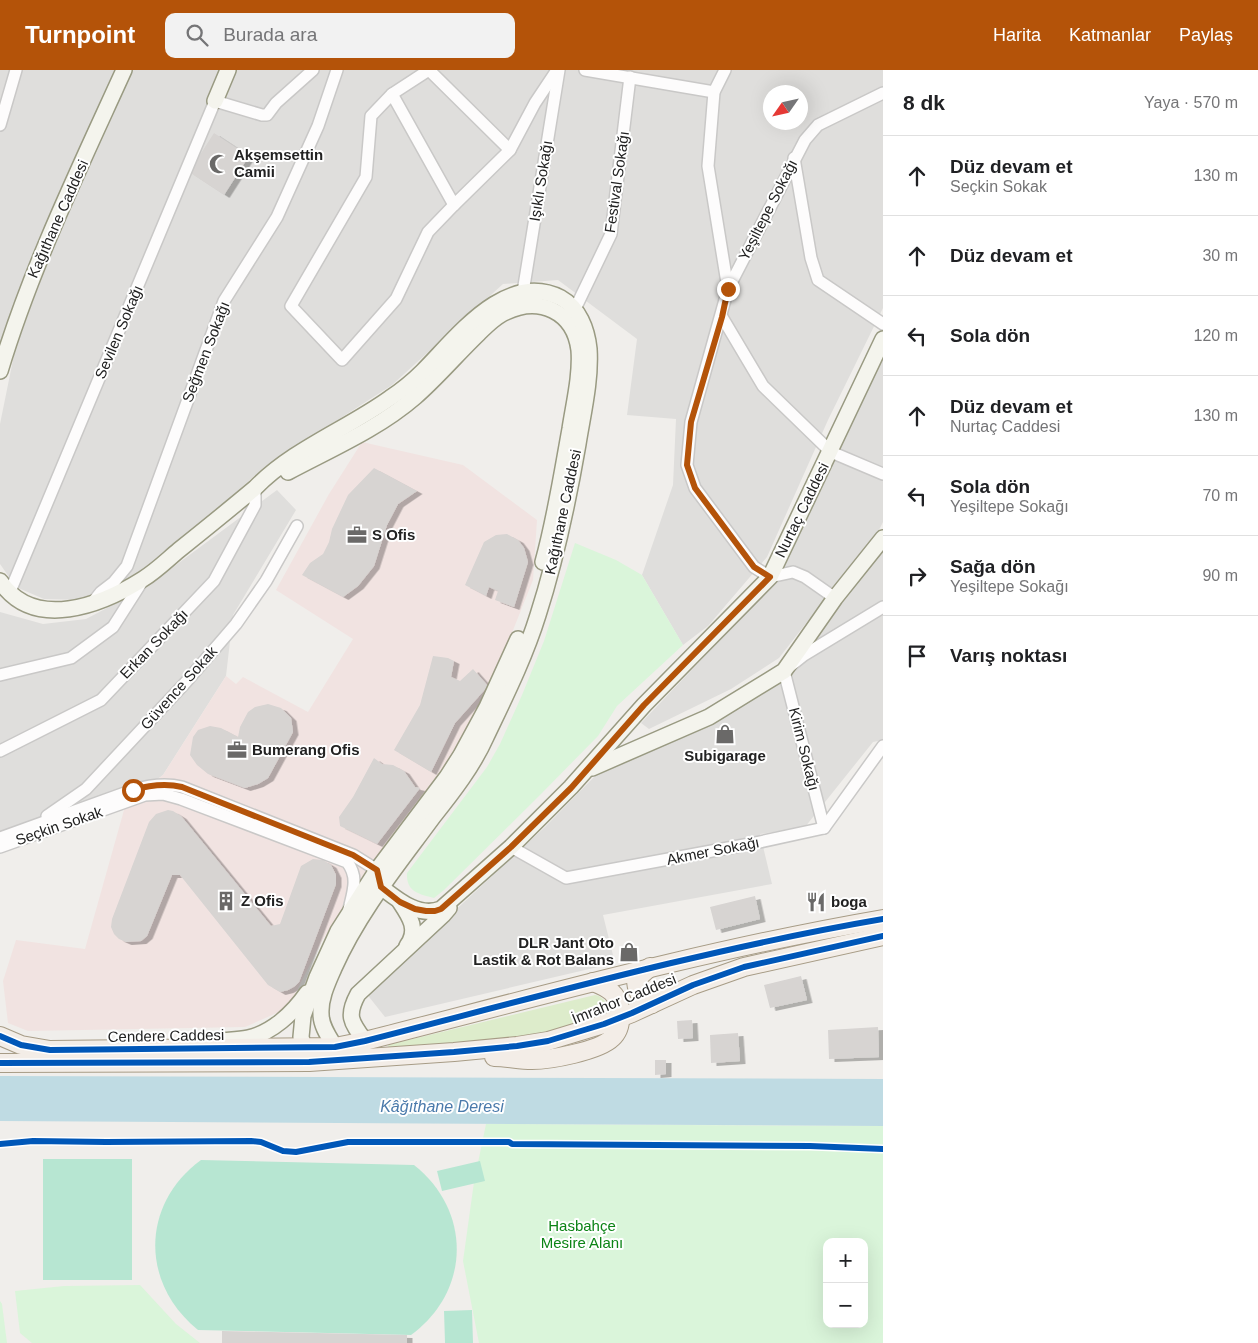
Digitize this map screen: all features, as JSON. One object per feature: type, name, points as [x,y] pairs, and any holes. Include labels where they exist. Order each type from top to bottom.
[{"type":"main road","name":"Kağıthane Caddesi","points":[[0,372],[12,329],[29,287],[124,70]]},
{"type":"main road","name":"Sevilen Sokağı","points":[[215,101],[228,70]]},
{"type":"main road","points":[[4,588],[26,604],[43,610],[65,610],[90,605],[117,594],[144,579],[255,488],[271,472],[363,416],[407,385],[489,307],[500,300],[523,299],[537,291],[564,299],[570,315]]},
{"type":"main road","name":"Kağıthane Caddesi","points":[[307,1055],[301,1025],[317,977],[338,931],[377,870],[447,777],[461,755],[513,651],[528,615],[546,552],[562,476],[576,389],[578,350],[570,315]]},
{"type":"main road","name":"Kağıthane Caddesi","points":[[335,1047],[321,1020],[322,1002],[347,941],[365,908],[459,784],[474,760],[517,670],[537,617],[556,555],[586,398],[590,358],[589,345],[583,325],[570,315]]},
{"type":"main road","name":"Nurtaç Caddesi","points":[[457,896],[511,847],[588,770],[630,721],[770,577],[883,339]]},
{"type":"main road","points":[[588,770],[709,717],[784,671],[835,598],[883,538]]},
{"type":"main road","points":[[630,721],[626,733],[634,740],[662,738]]},
{"type":"main road","points":[[377,870],[381,887],[400,902],[415,909],[435,911],[441,909],[457,896]]},
{"type":"main road","points":[[365,1041],[351,1020],[351,1006],[358,994],[443,916],[457,896]]},
{"type":"main road","points":[[400,902],[413,926],[413,936],[402,953]]},
{"type":"main road","name":"İmrahor Caddesi","points":[[335,1047],[365,1041],[650,967],[818,930],[883,919]]},
{"type":"main road","name":"İmrahor Caddesi","points":[[621,1018],[693,985],[744,967],[883,936]]},
{"type":"main road","points":[[650,967],[636,981],[641,998],[645,1002],[652,1004]]},
{"type":"main road","points":[[202,1048],[222,1041],[248,1038],[268,1030],[294,1008],[317,977]]},
{"type":"main road","points":[[307,1055],[454,1052],[534,1060],[553,1058],[602,1045],[613,1038],[617,1031],[621,1018],[618,1000],[609,989],[593,982]]},
{"type":"main road","name":"Cendere Caddesi","points":[[0,1036],[21,1045],[50,1050],[202,1048],[307,1055]]},
{"type":"main road","name":"Cendere Caddesi","points":[[0,1063],[307,1055],[335,1047]]},
{"type":"street","points":[[0,125],[16,70]]},
{"type":"street","points":[[215,101],[262,115],[267,114],[276,102],[312,70]]},
{"type":"street","name":"Seğmen Sokağı","points":[[90,605],[101,592],[114,582],[127,566],[224,301],[277,217],[318,126],[337,70]]},
{"type":"street","points":[[510,150],[429,70],[392,94],[371,116],[366,177],[291,306],[342,360],[396,299],[428,232],[510,150],[535,103],[558,70]]},
{"type":"street","name":"Işıklı Sokağı","points":[[523,299],[558,70]]},
{"type":"street","points":[[585,70],[714,92]]},
{"type":"street","points":[[725,70],[714,92],[708,166],[728,289]]},
{"type":"street","name":"Festival Sokağı","points":[[570,315],[611,234],[630,77]]},
{"type":"street","name":"Yeşiltepe Sokağı","points":[[770,577],[754,567],[695,488],[687,465],[691,422],[722,317],[728,289],[804,140],[818,125],[883,93]]},
{"type":"street","points":[[392,94],[454,205]]},
{"type":"street","name":"Sevilen Sokağı","points":[[4,588],[215,101]]},
{"type":"street","points":[[794,158],[811,258],[818,280],[883,324]]},
{"type":"street","points":[[722,317],[763,386],[831,452],[883,474]]},
{"type":"street","name":"Erkan Sokağı","points":[[0,751],[101,700],[214,581],[255,505],[255,488]]},
{"type":"street","name":"Güvence Sokak","points":[[33,825],[86,789],[186,682],[236,624],[266,581],[297,526]]},
{"type":"street","points":[[770,577],[793,572],[805,577],[835,598]]},
{"type":"street","points":[[0,675],[71,658],[113,627],[144,579]]},
{"type":"street","points":[[784,671],[804,655],[883,607]]},
{"type":"street","name":"Kirim Sokağı","points":[[784,671],[824,828]]},
{"type":"street","points":[[824,828],[883,746]]},
{"type":"street","name":"Seçkin Sokak","points":[[0,838],[133,790],[150,785],[171,784],[353,855],[377,870]]},
{"type":"street","name":"Seçkin Sokak","points":[[0,847],[145,795],[171,796],[347,862],[352,868],[355,884],[347,917]]},
{"type":"street","name":"Akmer Sokağı","points":[[511,847],[566,878],[755,843],[824,828]]},
{"type":"shaded area","points":[[0,70],[116,70],[18,294],[0,355]]},
{"type":"shaded area","points":[[133,70],[883,70],[883,308],[828,420],[767,557],[708,626],[683,645],[642,575],[673,485],[676,419],[627,415],[637,339],[558,280],[503,284],[392,385],[263,468],[191,533],[128,583],[83,600],[44,599],[16,587],[0,564],[0,424],[15,350],[64,217]]},
{"type":"shaded area","points":[[883,354],[883,522],[880,528],[779,658],[731,689],[649,729],[641,723],[772,586]]},
{"type":"shaded area","points":[[362,442],[463,465],[537,520],[533,580],[492,683],[464,734],[434,782],[362,877],[322,941],[288,1008],[245,1027],[28,1031],[8,1023],[3,981],[16,940],[85,949],[126,803],[163,775],[226,676],[236,684],[243,677],[308,712],[353,639],[276,590],[329,494]]},
{"type":"shaded area","points":[[277,490],[296,510],[233,615],[226,676],[163,775],[126,803],[0,847],[0,612],[43,624],[86,619],[145,588]]},
{"type":"shaded area","points":[[883,546],[883,740],[873,742],[805,827],[760,834],[772,884],[603,915],[615,963],[385,1017],[366,993],[545,827],[595,776],[721,718],[789,676],[842,597]]},
{"type":"green space","points":[[575,543],[616,560],[642,575],[683,645],[617,706],[598,736],[444,890],[434,898],[414,891],[407,879],[407,873],[487,767],[500,744],[544,641]]},
{"type":"green space","points":[[595,995],[601,997],[605,1002],[607,1008],[606,1015],[548,1033],[520,1038],[389,1048],[388,1045]]},
{"type":"green space","name":"Hasbahçe Mesire Alanı","points":[[486,1124],[883,1126],[883,1343],[479,1343],[463,1261],[474,1182]]},
{"type":"green space","points":[[43,1159],[132,1159],[132,1280],[43,1280]]},
{"type":"green space","points":[[201,1160],[414,1165],[433,1184],[446,1205],[454,1227],[457,1251],[454,1274],[445,1296],[431,1317],[411,1335],[198,1330],[179,1311],[166,1290],[158,1267],[155,1244],[158,1221],[167,1199],[181,1178]]},
{"type":"green space","points":[[480,1161],[485,1181],[442,1191],[437,1171]]},
{"type":"green space","points":[[140,1285],[176,1324],[200,1343],[32,1343],[20,1333],[15,1291],[64,1286]]},
{"type":"green space","points":[[0,1301],[2,1304],[7,1343],[0,1343]]},
{"type":"green space","points":[[472,1310],[473,1343],[445,1343],[444,1311]]},
{"type":"water","name":"Kâğıthane Deresi","points":[[0,1076],[883,1079],[883,1126],[0,1121]]},
{"type":"building","name":"Akşemsettin Camii","points":[[214,133],[249,156],[224,195],[189,172]]},
{"type":"building","name":"S Ofis","points":[[374,468],[417,491],[398,504],[387,525],[374,566],[358,586],[343,597],[302,575],[310,563],[323,554],[348,495]]},
{"type":"building","points":[[507,534],[518,540],[524,548],[528,562],[514,607],[495,600],[498,591],[489,587],[486,596],[465,585],[484,542],[496,535]]},
{"type":"building","points":[[433,656],[448,658],[454,661],[451,677],[460,681],[473,669],[488,686],[455,723],[431,772],[394,750],[420,705]]},
{"type":"building","name":"Bumerang Ofis","points":[[268,704],[281,708],[291,718],[293,732],[268,778],[258,784],[245,788],[208,774],[197,765],[190,755],[193,737],[198,730],[210,726],[221,728],[238,737],[240,727],[248,712],[255,707]]},
{"type":"building","points":[[374,758],[382,764],[393,765],[404,771],[415,787],[420,788],[377,844],[340,826],[339,817],[353,797]]},
{"type":"building","name":"Z Ofis","points":[[168,810],[181,816],[271,926],[280,924],[301,866],[313,859],[323,860],[331,865],[336,875],[336,884],[299,982],[295,986],[280,992],[268,985],[180,875],[172,875],[147,936],[141,941],[126,942],[114,934],[111,927],[112,919],[149,822],[156,814]]},
{"type":"building","points":[[755,896],[760,919],[716,930],[710,907]]},
{"type":"building","points":[[801,976],[807,1000],[770,1008],[764,985]]},
{"type":"building","points":[[692,1020],[693,1038],[678,1039],[677,1021]]},
{"type":"building","points":[[878,1027],[879,1057],[829,1059],[828,1030]]},
{"type":"building","points":[[738,1033],[740,1061],[711,1063],[710,1035]]},
{"type":"building","points":[[655,1060],[666,1060],[666,1074],[655,1075]]},
{"type":"building","points":[[222,1331],[407,1335],[407,1343],[222,1343]]},
{"type":"cycle path","points":[[0,1036],[21,1045],[50,1050],[335,1047],[688,959],[883,919]]},
{"type":"cycle path","points":[[0,1063],[309,1062],[517,1046],[548,1041],[604,1024],[693,985],[744,967],[883,936]]},
{"type":"cycle path","points":[[0,1144],[33,1141],[251,1141],[261,1142],[283,1151],[296,1152],[348,1142],[509,1142],[512,1144],[810,1146],[883,1149]]},
{"type":"place","name":"Akşemsettin Camii","points":[[219,164]]},
{"type":"place","name":"S Ofis","points":[[357,535]]},
{"type":"place","name":"Subigarage","points":[[725,734]]},
{"type":"place","name":"Bumerang Ofis","points":[[237,750]]},
{"type":"place","name":"Z Ofis","points":[[226,901]]},
{"type":"place","name":"boga","points":[[816,902]]},
{"type":"place","name":"DLR Jant Oto Lastik & Rot Balans","points":[[629,952]]},
{"type":"route","points":[[133,790],[150,785],[171,784],[182,787],[353,855],[377,870],[381,887],[400,902],[415,909],[435,911],[441,909],[457,896],[511,847],[571,788],[644,705],[770,577],[754,567],[695,488],[687,465],[691,422],[722,317],[728,289]]}]
